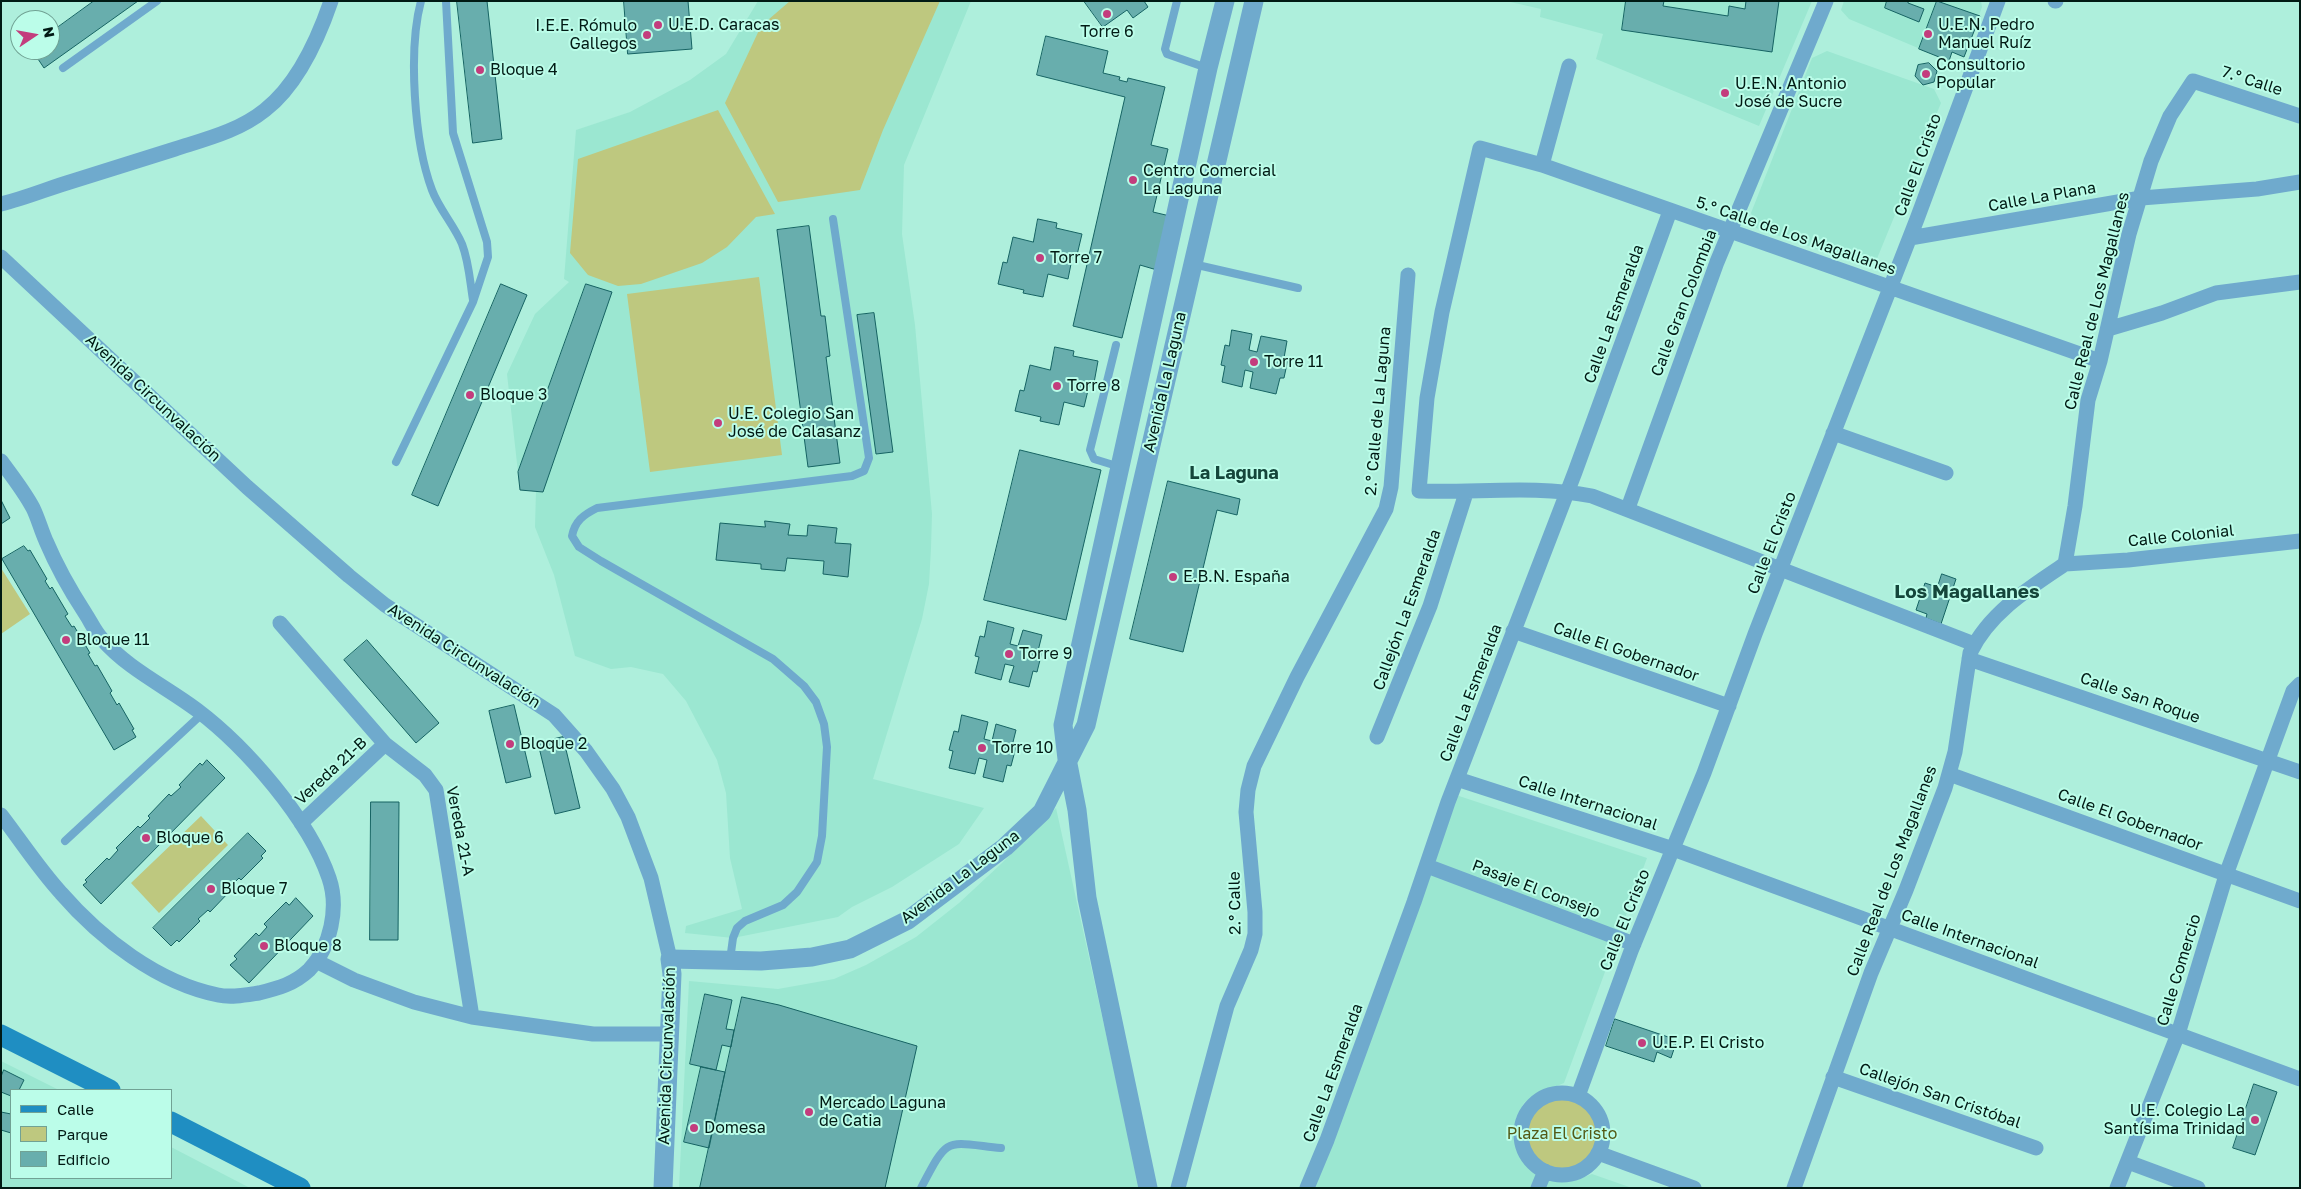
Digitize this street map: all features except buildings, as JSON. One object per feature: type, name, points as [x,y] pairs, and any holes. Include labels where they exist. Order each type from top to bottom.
[{"type":"main road","points":[[1,1035],[108,1089]]},
{"type":"main road","points":[[172,1123],[300,1188]]},
{"type":"street","points":[[1,204],[32,197],[71,182],[141,161],[222,134],[248,122],[266,110],[288,88],[325,18],[331,1]]},
{"type":"street","name":"Avenida La Laguna","points":[[1148,1188],[1087,898],[1077,810],[1067,759],[1063,725],[1208,68],[1225,1]]},
{"type":"street","name":"Avenida La Laguna","points":[[670,959],[761,961],[812,957],[850,949],[908,920],[1005,847],[1042,812],[1057,785],[1067,759],[1086,725],[1254,1]]},
{"type":"street","name":"Calle Gran Colombia","points":[[1628,508],[1730,232],[1826,1]]},
{"type":"street","name":"Calle El Cristo","points":[[1578,1096],[1634,944],[1673,849],[1910,238],[1998,1]]},
{"type":"street","points":[[1542,165],[1569,66]]},
{"type":"street","name":"7.° Calle","points":[[2193,80],[2300,116]]},
{"type":"street","name":"Calle Real de Los Magallanes","points":[[1794,1188],[1833,1077],[1949,774],[1955,752],[1969,658],[1974,644],[1989,623],[2031,586],[2065,564],[2075,506],[2088,400],[2108,329],[2116,284],[2151,160],[2170,116],[2193,80]]},
{"type":"street","name":"5.° Calle de Los Magallanes","points":[[1466,492],[1419,490],[1427,398],[1442,312],[1480,148],[1542,165],[2100,361]]},
{"type":"street","name":"Calle La Plana","points":[[1910,238],[2141,198],[2257,189],[2300,182]]},
{"type":"street","name":"Calle La Esmeralda","points":[[1307,1188],[1327,1140],[1427,866],[1456,779],[1567,491],[1670,211]]},
{"type":"street","name":"Avenida Circunvalación","points":[[1,257],[247,487],[349,576],[385,604],[554,715],[586,751],[613,789],[628,817],[651,878],[670,959],[672,974],[663,1188]]},
{"type":"street","name":"2.° Calle de La Laguna","points":[[1297,677],[1386,509],[1391,487],[1408,276]]},
{"type":"street","points":[[2108,329],[2162,313],[2216,293],[2300,282]]},
{"type":"street","points":[[1834,433],[1946,473]]},
{"type":"street","points":[[1,460],[34,509],[66,583],[100,637],[117,656],[202,714],[232,740],[286,800],[301,823],[328,876],[334,895],[330,927],[325,944],[316,962],[299,979],[284,987],[253,994],[218,995],[178,982],[137,960],[79,912],[61,893],[1,815]]},
{"type":"street","points":[[1466,492],[1567,491],[1592,496],[1628,508],[1781,570],[1974,644]]},
{"type":"street","name":"Callejón La Esmeralda","points":[[1377,737],[1430,606],[1466,492]]},
{"type":"street","name":"Calle Colonial","points":[[2065,564],[2128,560],[2300,541]]},
{"type":"street","name":"Vereda 21-A","points":[[280,623],[385,744],[425,775],[436,790],[472,1017]]},
{"type":"street","name":"Calle El Gobernador","points":[[1513,631],[1728,706]]},
{"type":"street","name":"Calle San Roque","points":[[1969,658],[2300,772]]},
{"type":"street","name":"2.° Calle","points":[[1178,1188],[1227,1006],[1251,950],[1255,934],[1255,903],[1246,812],[1248,790],[1254,766],[1297,677]]},
{"type":"street","name":"Calle Comercio","points":[[2118,1188],[2178,1034],[2226,872],[2293,691],[2300,684]]},
{"type":"street","name":"Vereda 21-B","points":[[301,823],[385,744]]},
{"type":"street","name":"Calle El Gobernador","points":[[1949,774],[2226,872],[2300,901]]},
{"type":"street","name":"Calle Internacional","points":[[1456,779],[1673,849],[2300,1079]]},
{"type":"street","name":"Pasaje El Consejo","points":[[1427,866],[1634,944]]},
{"type":"street","points":[[316,962],[354,980],[414,1002],[472,1017],[593,1034],[669,1034]]},
{"type":"street","name":"Callejón San Cristóbal","points":[[1833,1077],[2036,1148]]},
{"type":"street","points":[[1566,1093],[1586,1100],[1599,1117],[1603,1138],[1598,1153],[1588,1166],[1579,1171],[1558,1175],[1545,1171],[1531,1160],[1525,1151],[1522,1141],[1524,1120],[1532,1106],[1545,1096],[1566,1093]]},
{"type":"street","points":[[1598,1153],[1694,1188]]},
{"type":"street","points":[[2128,1162],[2198,1188]]},
{"type":"street","points":[[1538,1188],[1545,1171]]},
{"type":"lane","points":[[63,68],[157,1]]},
{"type":"lane","points":[[421,1],[416,22],[413,68],[427,173],[433,192],[462,243],[473,302]]},
{"type":"lane","points":[[396,462],[473,302],[488,257],[488,242],[453,133],[446,1]]},
{"type":"lane","points":[[1177,1],[1165,50],[1166,54],[1208,68]]},
{"type":"lane","points":[[730,960],[733,938],[737,928],[745,922],[783,905],[797,892],[816,862],[822,836],[828,747],[824,724],[816,702],[804,686],[773,659],[601,561],[579,547],[572,536],[574,525],[585,514],[597,508],[852,476],[864,471],[869,458],[834,218]]},
{"type":"lane","points":[[1192,264],[1298,288]]},
{"type":"lane","points":[[1116,345],[1090,450],[1094,459],[1120,467]]},
{"type":"lane","points":[[65,841],[202,714]]},
{"type":"lane","points":[[921,1188],[945,1147],[954,1143],[1002,1148]]},
{"type":"shaded area","name":"U.E. Colegio San José de Calasanz","points":[[758,1],[971,1],[904,165],[902,234],[915,325],[932,514],[931,548],[929,584],[922,619],[873,779],[984,808],[959,844],[892,887],[852,907],[838,917],[733,938],[685,933],[686,926],[742,909],[730,858],[726,793],[717,760],[686,701],[663,674],[631,667],[611,669],[575,656],[554,575],[535,527],[536,491],[520,490],[507,374],[535,314],[569,282],[564,279],[576,130],[630,112],[690,80],[726,54]]},
{"type":"shaded area","name":"U.E.N. Antonio José de Sucre","points":[[1506,1],[1812,1],[1759,126],[1596,59],[1603,34],[1540,17],[1541,9]]},
{"type":"shaded area","name":"U.E.N. Pedro Manuel Ruíz","points":[[1844,1],[1981,1],[1982,7],[1964,57],[1952,52],[1949,61],[1849,19],[1841,10]]},
{"type":"shaded area","points":[[1827,51],[1934,89],[1941,103],[1876,261],[1864,265],[1756,228],[1751,213],[1812,58]]},
{"type":"shaded area","points":[[1456,795],[1647,858],[1564,1083],[1535,1095],[1524,1103],[1516,1118],[1515,1135],[1518,1151],[1525,1164],[1538,1174],[1552,1179],[1574,1181],[1592,1174],[1632,1188],[1311,1188]]},
{"type":"shaded area","points":[[1056,808],[1140,1188],[679,1188],[689,981],[778,989],[834,979],[866,965],[916,937],[959,903],[1002,863]]},
{"type":"shaded area","points":[[1,1061],[57,1089],[10,1089],[10,1179],[172,1179],[172,1148],[250,1188],[1,1188]]},
{"type":"green space","points":[[790,1],[940,1],[883,130],[860,190],[778,202],[725,103],[761,26]]},
{"type":"green space","points":[[718,110],[775,214],[756,217],[727,247],[702,263],[641,284],[618,286],[588,275],[570,253],[578,159]]},
{"type":"green space","points":[[759,277],[782,455],[650,472],[627,294]]},
{"type":"green space","points":[[1,568],[30,614],[1,634]]},
{"type":"green space","points":[[201,816],[228,845],[159,913],[131,883]]},
{"type":"green space","name":"Plaza El Cristo","points":[[1562,1099],[1575,1102],[1587,1109],[1594,1121],[1597,1134],[1594,1147],[1587,1159],[1575,1166],[1562,1169],[1549,1166],[1537,1159],[1530,1147],[1527,1134],[1530,1121],[1537,1109],[1549,1102]]},
{"type":"place","name":"Torre 6","points":[[1107,14]]},
{"type":"place","name":"U.E.D. Caracas","points":[[658,25]]},
{"type":"place","name":"U.E.N. Pedro Manuel Ruíz","points":[[1928,34]]},
{"type":"place","name":"I.E.E. Rómulo Gallegos","points":[[647,35]]},
{"type":"place","name":"Bloque 4","points":[[480,70]]},
{"type":"place","name":"Consultorio Popular","points":[[1926,74]]},
{"type":"place","name":"U.E.N. Antonio José de Sucre","points":[[1725,93]]},
{"type":"place","name":"Centro Comercial La Laguna","points":[[1133,180]]},
{"type":"place","name":"Torre 7","points":[[1040,258]]},
{"type":"place","name":"Torre 11","points":[[1254,362]]},
{"type":"place","name":"Torre 8","points":[[1057,386]]},
{"type":"place","name":"Bloque 3","points":[[470,395]]},
{"type":"place","name":"U.E. Colegio San José de Calasanz","points":[[718,423]]},
{"type":"place","name":"E.B.N. España","points":[[1173,577]]},
{"type":"place","name":"Bloque 11","points":[[66,640]]},
{"type":"place","name":"Torre 9","points":[[1009,654]]},
{"type":"place","name":"Bloque 2","points":[[510,744]]},
{"type":"place","name":"Torre 10","points":[[982,748]]},
{"type":"place","name":"Bloque 6","points":[[146,838]]},
{"type":"place","name":"Bloque 7","points":[[211,889]]},
{"type":"place","name":"Bloque 8","points":[[264,946]]},
{"type":"place","name":"U.E.P. El Cristo","points":[[1642,1043]]},
{"type":"place","name":"Mercado Laguna de Catia","points":[[809,1112]]},
{"type":"place","name":"U.E. Colegio La Santísima Trinidad","points":[[2255,1120]]},
{"type":"place","name":"Domesa","points":[[694,1128]]},
{"type":"district","name":"La Laguna","points":[[1234,473]]},
{"type":"district","name":"Los Magallanes","points":[[1967,592]]}]
